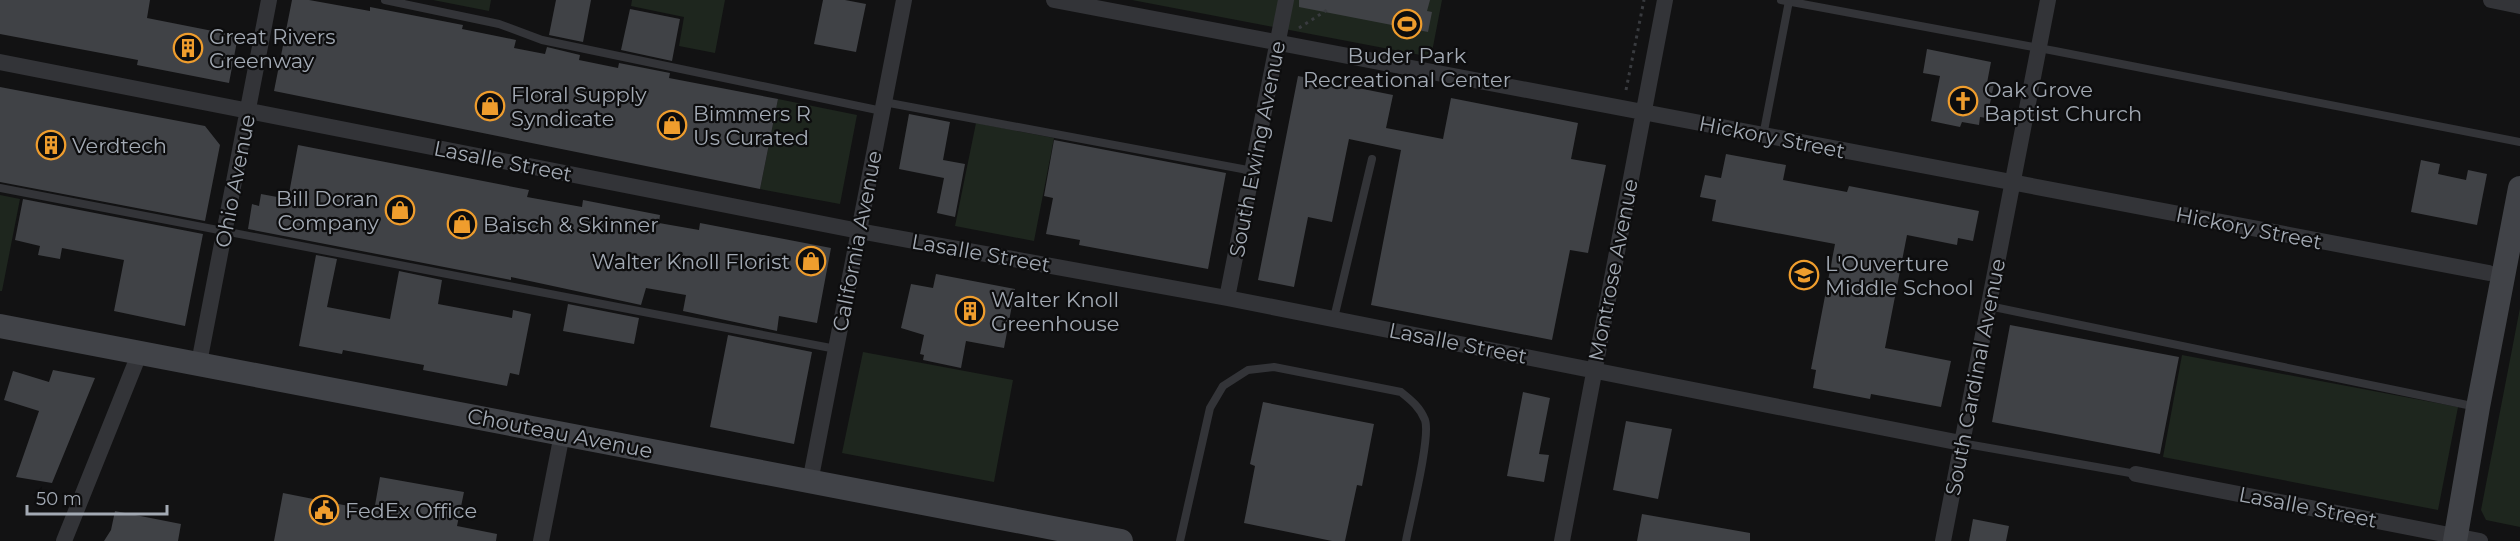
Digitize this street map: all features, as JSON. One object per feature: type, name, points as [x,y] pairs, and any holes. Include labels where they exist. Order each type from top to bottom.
[{"type":"main road","points":[[2455,539],[2520,188]]},
{"type":"main road","name":"Chouteau Avenue","points":[[0,326],[1121,541]]},
{"type":"street","name":"Ohio Avenue","points":[[200,363],[269,0]]},
{"type":"street","name":"California Avenue","points":[[810,482],[903,0]]},
{"type":"street","name":"Hickory Street","points":[[1054,0],[2489,273]]},
{"type":"street","name":"South Ewing Avenue","points":[[1227,298],[1286,0]]},
{"type":"street","name":"Montrose Avenue","points":[[1562,541],[1665,0]]},
{"type":"street","name":"South Cardinal Avenue","points":[[1943,541],[2048,0]]},
{"type":"street","points":[[2490,0],[2520,6]]},
{"type":"street","name":"Lasalle Street","points":[[0,62],[859,231],[1334,318],[1961,443]]},
{"type":"street","points":[[64,541],[140,352]]},
{"type":"street","points":[[542,541],[562,434]]},
{"type":"street","name":"Lasalle Street","points":[[2136,474],[2455,539],[2480,541]]},
{"type":"lane","points":[[385,0],[499,24],[542,40],[883,107],[1252,171]]},
{"type":"lane","points":[[1764,136],[1785,1],[2520,142]]},
{"type":"lane","points":[[1334,318],[1372,159]]},
{"type":"lane","points":[[0,188],[836,349]]},
{"type":"lane","points":[[1989,306],[2478,407]]},
{"type":"lane","points":[[1180,541],[1210,408],[1223,386],[1248,370],[1274,367],[1401,392],[1416,404],[1426,422],[1425,440],[1406,541]]},
{"type":"lane","points":[[1961,443],[2136,474]]},
{"type":"path","points":[[1626,90],[1644,0]]},
{"type":"path","points":[[1299,28],[1327,10]]},
{"type":"shaded area","points":[[433,0],[491,0],[489,11]]},
{"type":"shaded area","points":[[632,0],[725,0],[715,53],[679,46],[684,17],[631,6]]},
{"type":"shaded area","points":[[1132,0],[1442,0],[1431,57]]},
{"type":"shaded area","points":[[778,99],[857,115],[840,204],[760,189]]},
{"type":"shaded area","points":[[976,123],[1054,138],[1034,241],[955,226]]},
{"type":"shaded area","points":[[0,195],[20,199],[2,291],[0,291]]},
{"type":"shaded area","points":[[2520,308],[2520,527],[2486,520],[2481,510]]},
{"type":"shaded area","points":[[863,352],[1013,380],[994,482],[842,453]]},
{"type":"shaded area","points":[[2182,355],[2458,407],[2438,510],[2163,457]]},
{"type":"building","points":[[0,0],[150,0],[147,18],[238,36],[229,83],[137,65],[138,60],[0,34]]},
{"type":"building","points":[[292,0],[309,0],[370,11],[370,7],[463,25],[462,29],[516,40],[514,48],[545,54],[547,47],[580,55],[579,60],[618,68],[619,63],[670,73],[669,78],[778,99],[760,189],[274,91]]},
{"type":"building","points":[[556,0],[591,0],[583,42],[549,35]]},
{"type":"building","points":[[823,0],[845,0],[866,4],[856,52],[814,44]]},
{"type":"building","name":"Buder Park Recreational Center","points":[[1299,0],[1430,0],[1427,11],[1432,12],[1428,32],[1299,7]]},
{"type":"building","points":[[630,9],[680,19],[672,61],[621,50]]},
{"type":"building","name":"Oak Grove Baptist Church","points":[[1927,49],[1991,62],[1987,83],[1994,84],[1987,118],[1980,117],[1979,125],[1962,122],[1960,127],[1931,121],[1940,76],[1923,73]]},
{"type":"building","points":[[1298,76],[1393,95],[1386,128],[1443,139],[1451,98],[1578,123],[1571,159],[1606,165],[1588,253],[1570,250],[1552,340],[1371,305],[1401,150],[1349,139],[1332,222],[1308,217],[1294,287],[1258,280]]},
{"type":"building","points":[[0,87],[205,126],[220,145],[205,221],[0,182]]},
{"type":"building","points":[[909,114],[950,122],[943,160],[965,164],[955,217],[937,213],[944,178],[899,169]]},
{"type":"building","points":[[1054,140],[1226,173],[1208,269],[1079,245],[1080,240],[1046,234],[1053,198],[1044,196]]},
{"type":"building","points":[[298,145],[529,190],[527,197],[582,207],[583,200],[660,215],[659,223],[699,230],[700,223],[831,248],[817,323],[779,316],[777,331],[683,311],[686,295],[646,288],[641,305],[511,277],[511,280],[248,229],[252,204],[259,206],[261,194],[288,199]]},
{"type":"building","name":"L'Ouverture Middle School","points":[[1726,154],[1786,165],[1783,180],[1847,192],[1849,186],[1979,211],[1973,241],[1958,238],[1957,245],[1907,235],[1885,348],[1951,361],[1941,407],[1871,394],[1870,399],[1813,388],[1816,370],[1811,369],[1835,244],[1712,221],[1716,200],[1700,197],[1705,175],[1721,178]]},
{"type":"building","points":[[2421,160],[2440,164],[2438,174],[2466,180],[2468,170],[2487,174],[2477,225],[2411,212]]},
{"type":"building","points":[[23,199],[203,234],[185,326],[114,311],[124,260],[62,248],[60,259],[38,255],[40,246],[15,240]]},
{"type":"building","points":[[316,255],[337,259],[327,307],[390,319],[399,271],[442,280],[438,304],[512,318],[513,310],[531,314],[519,375],[510,373],[507,386],[423,370],[424,365],[343,350],[342,354],[299,346]]},
{"type":"building","name":"Walter Knoll Greenhouse","points":[[936,274],[1015,289],[1004,348],[966,341],[961,368],[923,360],[924,355],[920,354],[924,335],[901,328],[911,284],[933,288]]},
{"type":"building","points":[[568,304],[639,318],[634,344],[563,331]]},
{"type":"building","points":[[2010,325],[2179,357],[2160,454],[1992,422]]},
{"type":"building","points":[[728,335],[812,352],[794,444],[710,427]]},
{"type":"building","points":[[53,370],[95,378],[52,483],[16,477],[39,411],[4,400],[13,371],[49,382]]},
{"type":"building","points":[[1523,392],[1550,398],[1539,454],[1549,455],[1544,482],[1507,476]]},
{"type":"building","points":[[1263,402],[1374,424],[1362,486],[1357,485],[1345,541],[1332,541],[1244,523],[1255,466],[1250,464]]},
{"type":"building","points":[[1626,421],[1672,429],[1658,499],[1613,490]]},
{"type":"building","name":"FedEx Office","points":[[380,477],[464,492],[457,526],[497,534],[496,541],[274,541],[283,493],[374,511]]},
{"type":"building","points":[[115,511],[181,524],[178,541],[104,541],[111,530]]},
{"type":"building","points":[[1642,514],[1750,533],[1750,541],[1637,541]]},
{"type":"building","points":[[1973,519],[2009,526],[2006,541],[1969,541]]},
{"type":"place","name":"Buder Park Recreational Center","points":[[1407,24]]},
{"type":"place","name":"Great Rivers Greenway","points":[[188,48]]},
{"type":"place","name":"Oak Grove Baptist Church","points":[[1963,101]]},
{"type":"place","name":"Floral Supply Syndicate","points":[[490,106]]},
{"type":"place","name":"Bimmers R Us Curated","points":[[672,125]]},
{"type":"place","name":"Verdtech","points":[[51,145]]},
{"type":"place","name":"Bill Doran Company","points":[[400,210]]},
{"type":"place","name":"Baisch & Skinner","points":[[462,224]]},
{"type":"place","name":"Walter Knoll Florist","points":[[811,261]]},
{"type":"place","name":"L'Ouverture Middle School","points":[[1804,275]]},
{"type":"place","name":"Walter Knoll Greenhouse","points":[[970,311]]},
{"type":"place","name":"FedEx Office","points":[[324,510]]}]
